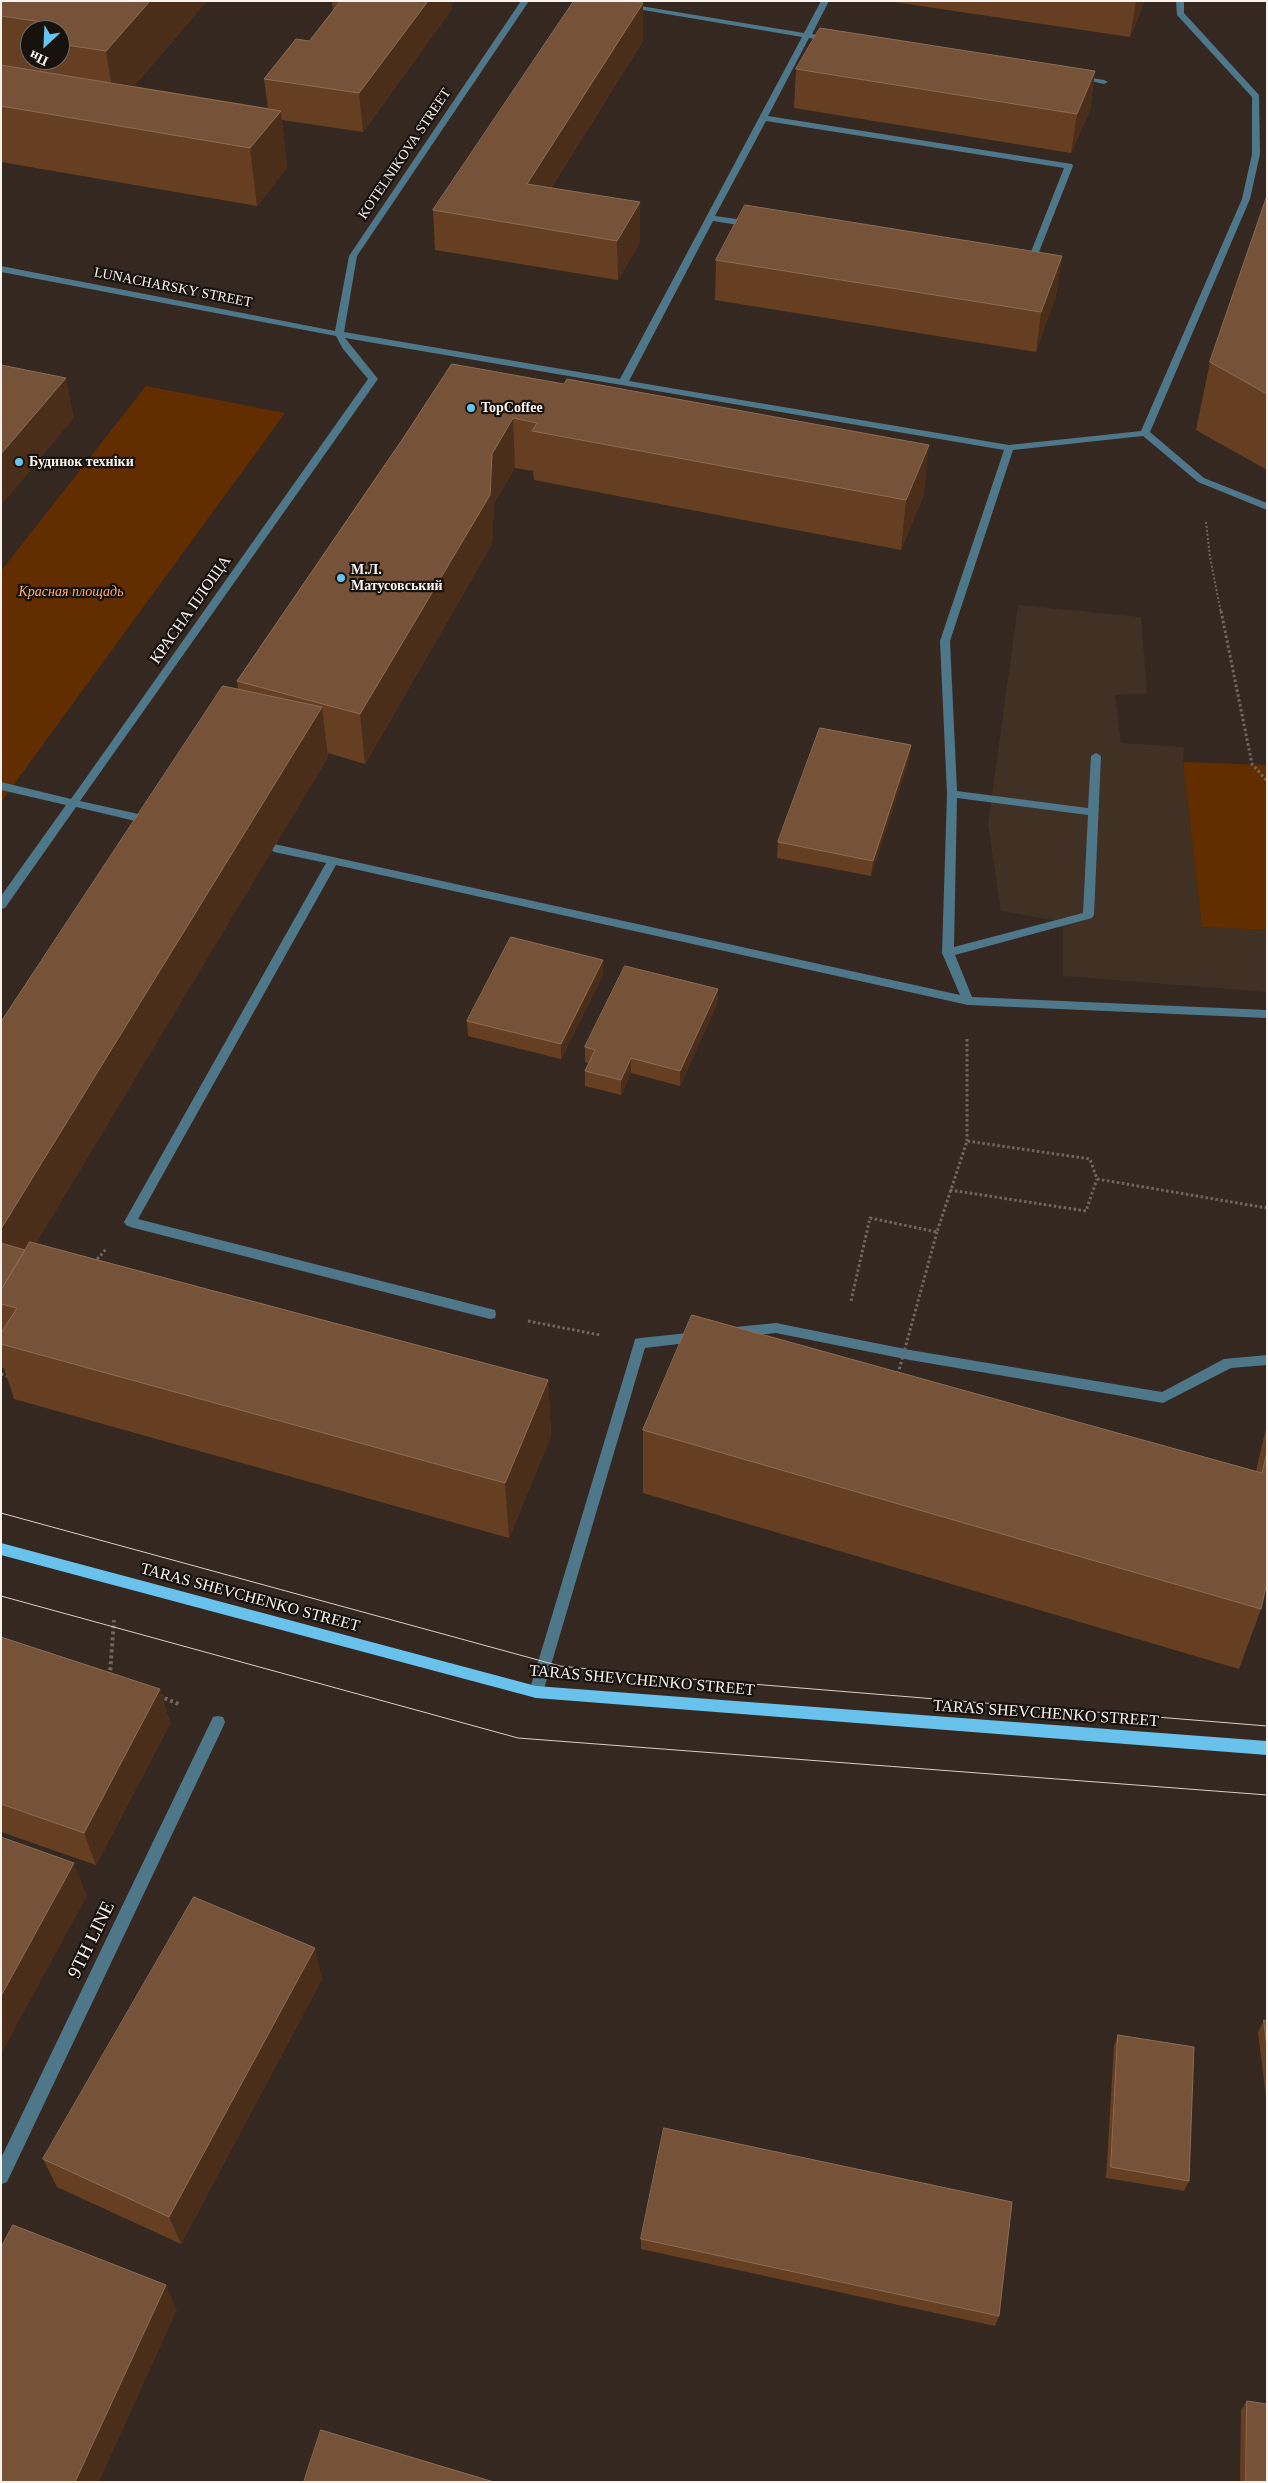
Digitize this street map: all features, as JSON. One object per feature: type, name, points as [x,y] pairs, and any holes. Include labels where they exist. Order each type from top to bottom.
[{"type":"main road","name":"TARAS SHEVCHENKO STREET","points":[[1,1549],[536,1692],[1267,1748]]},
{"type":"street","name":"KOTELNIKOVA STREET","points":[[339,334],[352,256],[525,1]]},
{"type":"street","points":[[594,1],[836,39]]},
{"type":"street","points":[[623,383],[825,1]]},
{"type":"street","points":[[1180,1],[1180,13],[1256,97],[1256,154],[1246,199],[1145,433],[1201,480],[1267,506]]},
{"type":"street","points":[[1066,76],[1104,82]]},
{"type":"street","points":[[763,118],[1069,166],[1028,271],[1018,269]]},
{"type":"street","points":[[710,218],[758,226]]},
{"type":"street","name":"LUNACHARSKY STREET","points":[[1,268],[339,334],[1009,448],[1145,433]]},
{"type":"street","name":"КРАСНА ПЛОЩА","points":[[1,905],[373,379],[346,347],[339,334]]},
{"type":"street","points":[[968,1001],[948,953],[952,794],[945,641],[1009,448]]},
{"type":"street","points":[[948,953],[1088,915],[1096,756]]},
{"type":"street","points":[[1,786],[164,823]]},
{"type":"street","points":[[952,794],[1093,812]]},
{"type":"street","points":[[274,848],[968,1001],[1267,1014]]},
{"type":"street","points":[[333,861],[130,1222],[490,1314]]},
{"type":"street","points":[[536,1692],[640,1343],[776,1328],[910,1355],[1163,1398],[1229,1363],[1267,1360]]},
{"type":"street","name":"9TH LINE","points":[[1,2176],[218,1722]]},
{"type":"path","points":[[1201,480],[1210,557],[1252,764],[1267,781]]},
{"type":"path","points":[[898,1376],[937,1232],[967,1141],[968,1001]]},
{"type":"path","points":[[950,1190],[1086,1212],[1097,1179],[1090,1159],[967,1141]]},
{"type":"path","points":[[1097,1179],[1267,1208]]},
{"type":"path","points":[[851,1301],[870,1218],[937,1232]]},
{"type":"path","points":[[91,1265],[130,1222]]},
{"type":"path","points":[[490,1314],[640,1343]]},
{"type":"path","points":[[1,1374],[14,1378]]},
{"type":"path","points":[[117,1581],[110,1674],[119,1678]]},
{"type":"path","points":[[155,1694],[218,1722]]},
{"type":"shaded area","points":[[1018,605],[1141,617],[1147,694],[1115,695],[1121,743],[1184,747],[1183,762],[1202,927],[1267,930],[1267,992],[1063,976],[1063,922],[1001,911],[988,825]]},
{"type":"green space","name":"Красная площадь","points":[[146,386],[285,413],[1,802],[1,571]]},
{"type":"green space","points":[[1183,762],[1267,765],[1267,930],[1202,927]]},
{"type":"building","points":[[1,1],[150,1],[106,51],[70,46],[70,20],[28,20],[1,16]]},
{"type":"building","points":[[341,1],[428,1],[359,93],[264,79],[296,39],[309,41]]},
{"type":"building","points":[[574,1],[630,1],[643,3],[527,184],[640,202],[617,241],[433,210]]},
{"type":"building","points":[[820,28],[1095,71],[1077,114],[796,69]]},
{"type":"building","points":[[1,65],[20,68],[20,70],[31,70],[281,111],[250,148],[1,106]]},
{"type":"building","points":[[1267,196],[1267,394],[1210,362]]},
{"type":"building","points":[[745,205],[1062,256],[1041,312],[716,260]]},
{"type":"building","points":[[452,364],[564,384],[567,379],[929,445],[906,500],[532,431],[537,423],[513,418],[492,454],[490,495],[360,714],[237,681]]},
{"type":"building","points":[[1,365],[66,378],[1,454]]},
{"type":"building","points":[[223,686],[322,707],[1,1229],[1,1022]]},
{"type":"building","points":[[820,728],[911,745],[873,861],[778,842]]},
{"type":"building","points":[[511,937],[603,960],[561,1044],[467,1021]]},
{"type":"building","points":[[625,966],[718,989],[680,1071],[631,1058],[621,1080],[585,1071],[595,1050],[585,1047]]},
{"type":"building","points":[[30,1242],[548,1380],[505,1483],[1,1344],[1,1333],[17,1308],[1,1304],[1,1290]]},
{"type":"building","points":[[1,1243],[25,1250],[1,1290]]},
{"type":"building","points":[[692,1315],[1262,1473],[1267,1452],[1267,1582],[1261,1609],[643,1430]]},
{"type":"building","points":[[1,1637],[160,1689],[84,1833],[1,1804]]},
{"type":"building","points":[[1,1837],[74,1863],[1,1996]]},
{"type":"building","points":[[194,1897],[315,1948],[169,2217],[43,2159]]},
{"type":"building","points":[[1264,2020],[1267,2021],[1267,2048]]},
{"type":"building","points":[[1118,2035],[1194,2047],[1189,2181],[1111,2167]]},
{"type":"building","points":[[664,2128],[1012,2202],[999,2316],[641,2239]]},
{"type":"building","points":[[13,2225],[166,2285],[75,2482],[1,2482],[1,2248]]},
{"type":"building","points":[[1247,2401],[1267,2404],[1267,2482],[1246,2482]]},
{"type":"building","points":[[321,2430],[494,2482],[304,2482]]},
{"type":"tram line","points":[[1,1513],[560,1666],[678,1678],[1267,1726]]},
{"type":"tram line","points":[[1,1596],[518,1738],[1267,1795]]},
{"type":"place","name":"TopCoffee","points":[[471,408]]},
{"type":"place","name":"Будинок техніки","points":[[19,462]]},
{"type":"place","name":"М.Л. Матусовський","points":[[341,578]]}]
